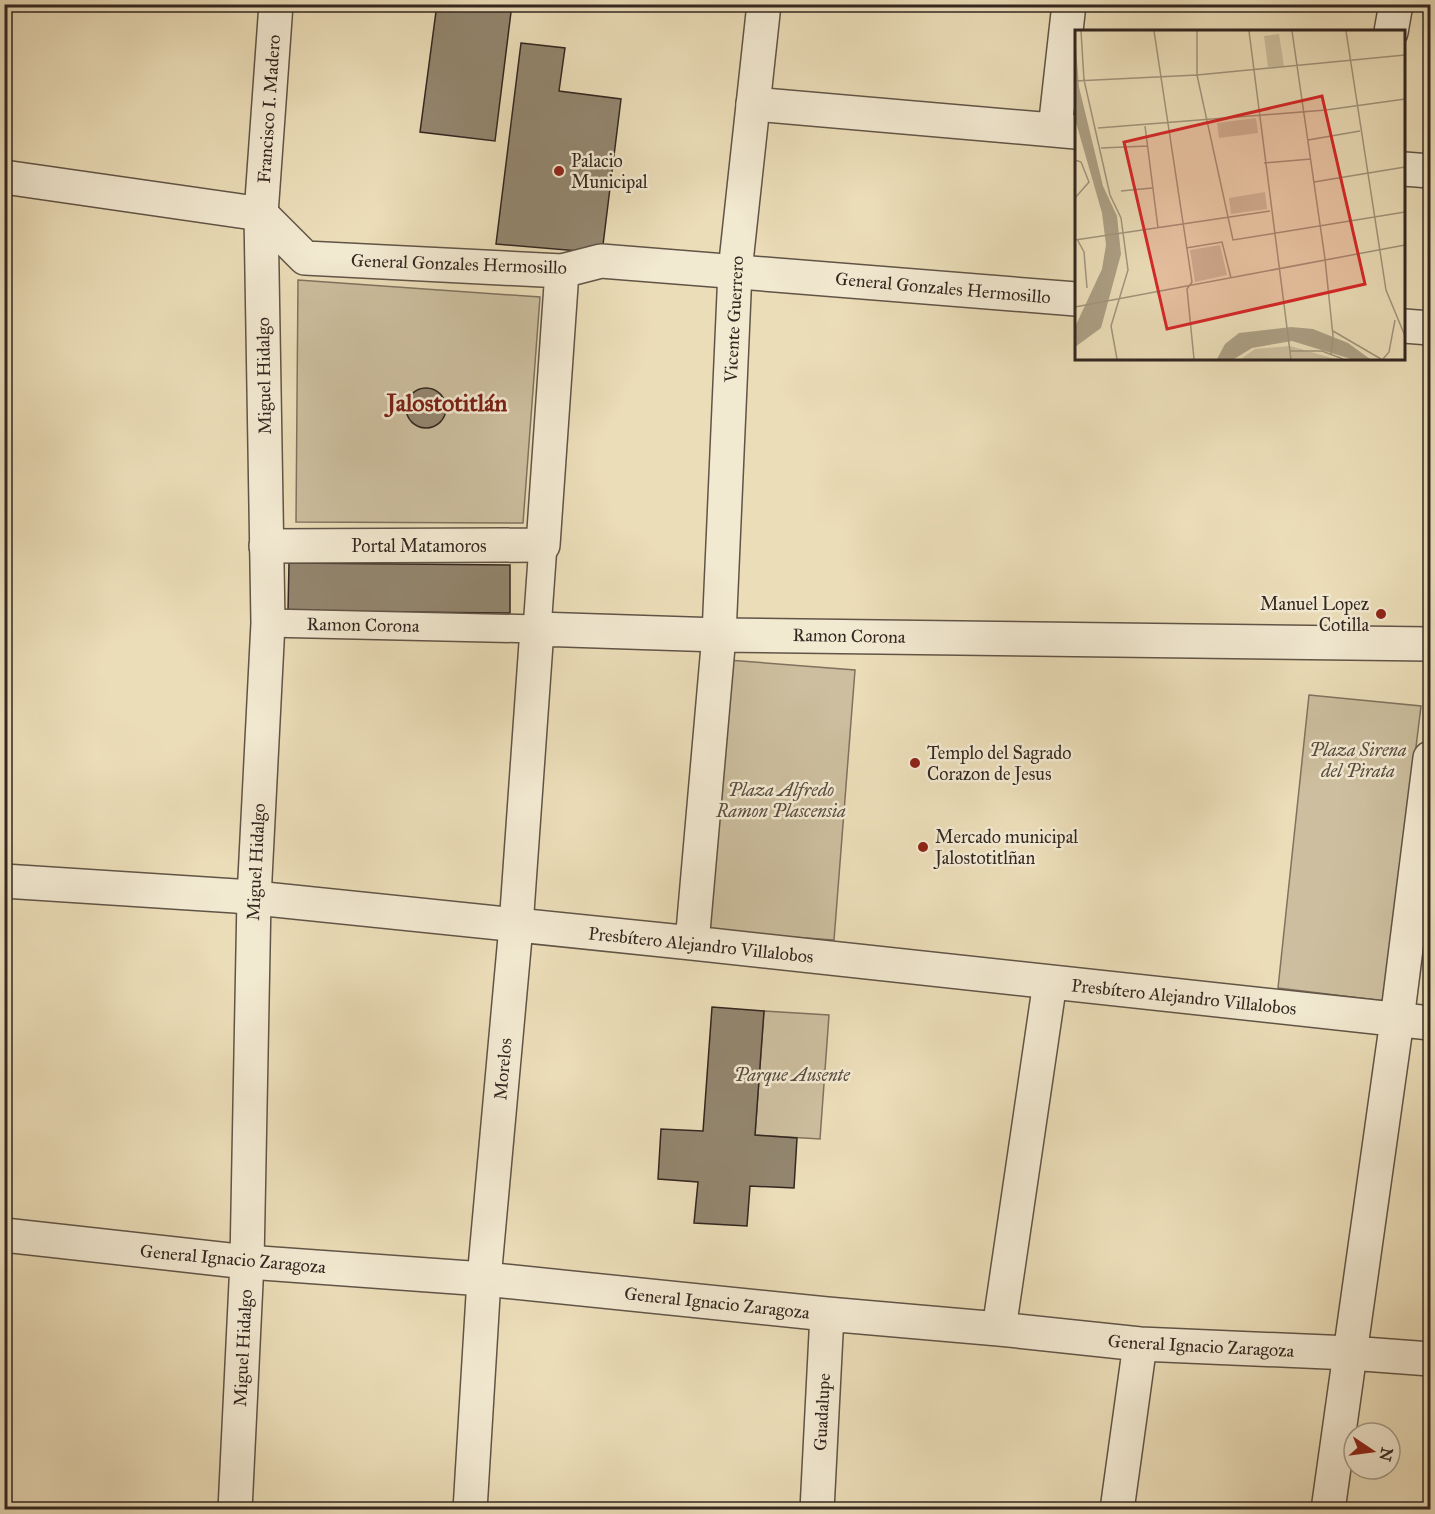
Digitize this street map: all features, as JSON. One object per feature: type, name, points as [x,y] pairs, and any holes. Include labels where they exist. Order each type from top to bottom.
[{"type":"street","name":"Francisco I. Madero","points":[[261,214],[276,4]]},
{"type":"street","name":"Vicente Guerrero","points":[[692,943],[719,635],[735,271],[764,4]]},
{"type":"street","points":[[753,104],[1066,130],[1069,4]]},
{"type":"street","points":[[1391,30],[1396,4]]},
{"type":"street","points":[[1405,168],[1431,171]]},
{"type":"street","points":[[4,177],[261,214]]},
{"type":"street","name":"General Gonzales Hermosillo","points":[[261,214],[305,258],[562,271],[601,261],[1075,299]]},
{"type":"street","name":"Miguel Hidalgo","points":[[235,1509],[247,1262],[254,898],[268,623],[280,546],[261,214]]},
{"type":"street","points":[[537,629],[562,271]]},
{"type":"street","points":[[1405,326],[1431,328]]},
{"type":"street","name":"Portal Matamoros","points":[[280,546],[543,545]]},
{"type":"street","name":"Ramon Corona","points":[[268,623],[719,635],[1431,644]]},
{"type":"street","name":"Morelos","points":[[470,1509],[484,1279],[516,926],[537,629]]},
{"type":"street","points":[[1328,1509],[1397,1020],[1431,758]]},
{"type":"street","name":"Presbítero Alejandro Villalobos","points":[[4,881],[254,898],[1431,1023]]},
{"type":"street","points":[[999,1329],[1050,982]]},
{"type":"street","name":"General Ignacio Zaragoza","points":[[4,1235],[247,1262],[484,1279],[1140,1344],[1350,1353],[1431,1359]]},
{"type":"street","name":"Guadalupe","points":[[817,1509],[827,1314]]},
{"type":"street","points":[[1117,1509],[1140,1344]]},
{"type":"green space","points":[[298,280],[540,297],[523,523],[296,522]]},
{"type":"green space","name":"Plaza Alfredo Ramon Plascensia","points":[[728,660],[855,670],[834,940],[707,931]]},
{"type":"green space","name":"Plaza Sirena del Pirata","points":[[1309,695],[1421,706],[1385,1001],[1278,988]]},
{"type":"green space","name":"Parque Ausente","points":[[764,1011],[829,1015],[820,1139],[755,1135]]},
{"type":"building","points":[[437,4],[512,4],[495,141],[420,132]]},
{"type":"building","name":"Palacio Municipal","points":[[521,43],[565,48],[559,91],[621,99],[602,253],[496,244]]},
{"type":"building","points":[[426,388],[440,394],[446,408],[440,422],[426,428],[412,422],[406,408],[412,394]]},
{"type":"building","points":[[289,563],[510,565],[510,613],[288,611]]},
{"type":"building","points":[[712,1007],[764,1011],[755,1135],[797,1138],[794,1188],[750,1186],[747,1226],[694,1223],[698,1182],[658,1179],[661,1129],[703,1131]]},
{"type":"place","name":"Palacio Municipal","points":[[559,171]]},
{"type":"place","name":"Manuel Lopez Cotilla","points":[[1381,614]]},
{"type":"place","name":"Templo del Sagrado Corazon de Jesus","points":[[915,763]]},
{"type":"place","name":"Mercado municipal Jalostotitlñan","points":[[923,847]]},
{"type":"district","name":"Jalostotitlán","points":[[447,403]]}]
